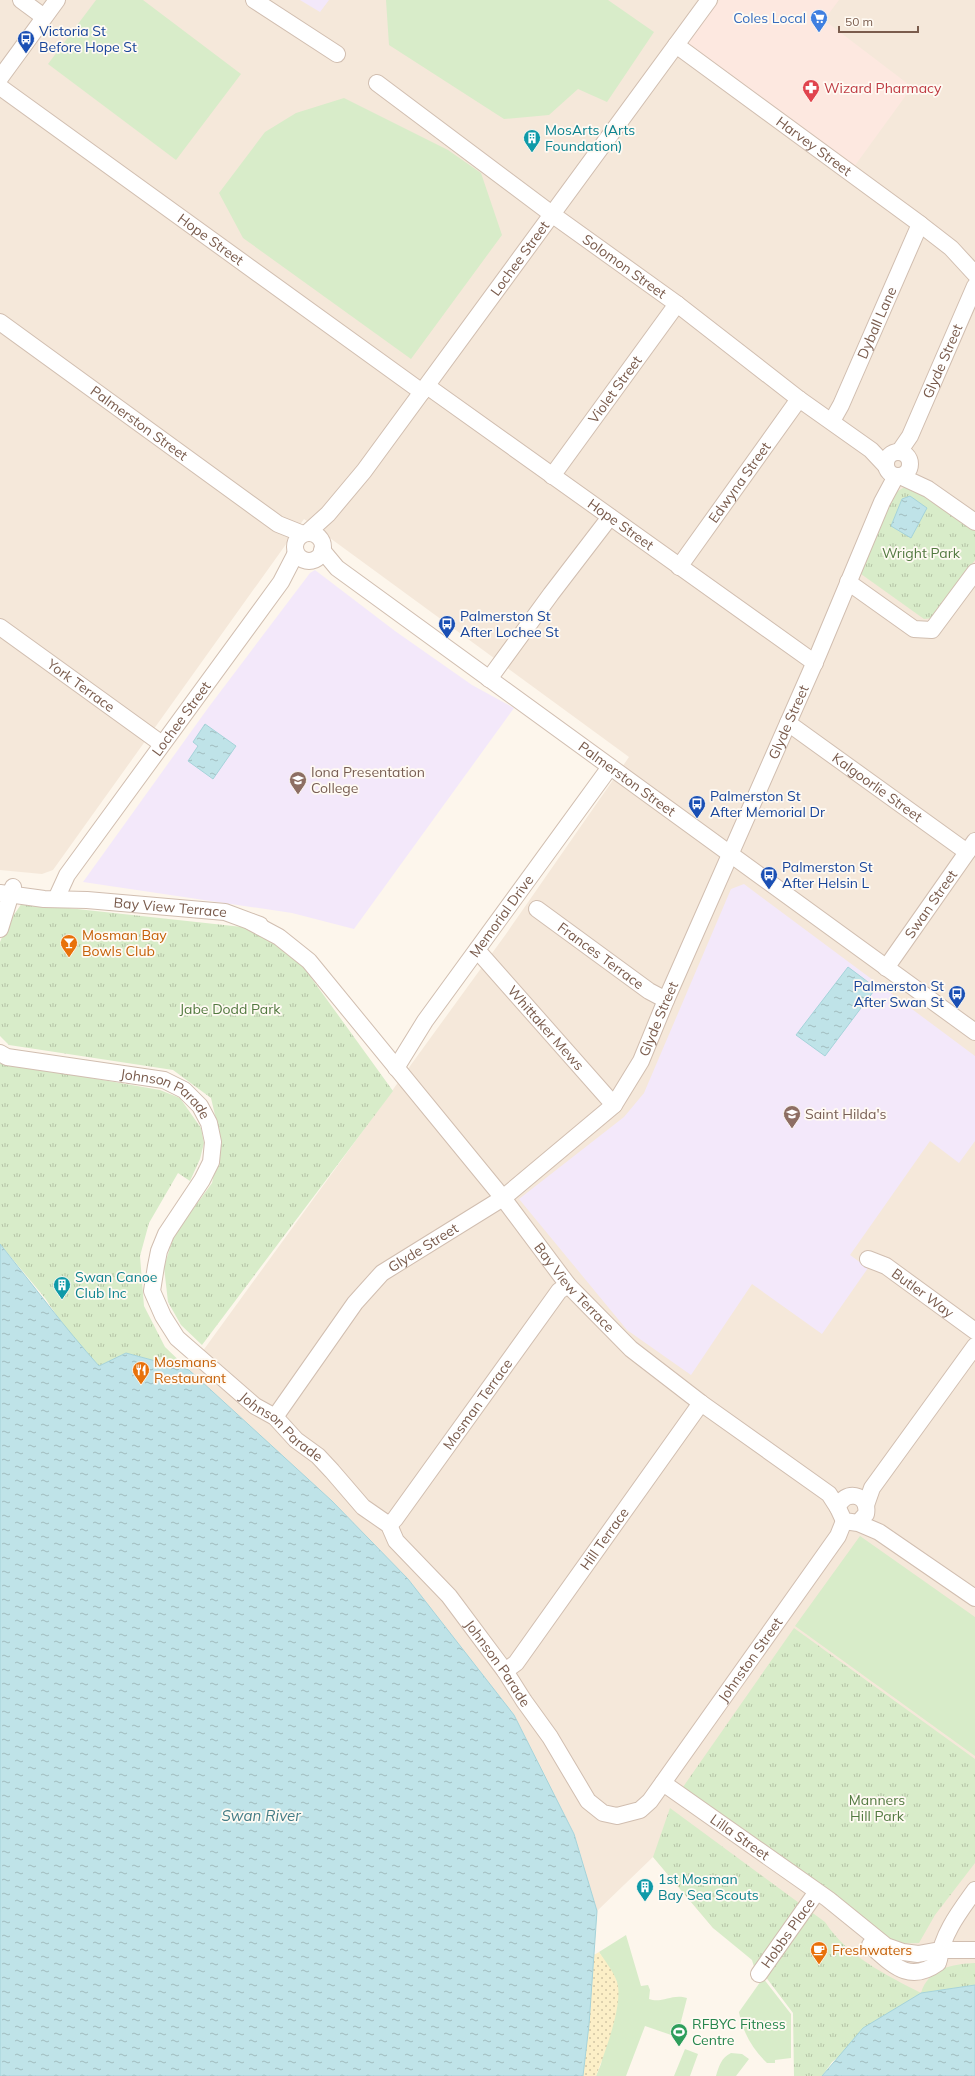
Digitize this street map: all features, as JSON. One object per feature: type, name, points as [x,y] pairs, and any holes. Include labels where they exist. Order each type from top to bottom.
[{"type":"street","points":[[22,0],[44,17]]},
{"type":"street","points":[[0,78],[57,0]]},
{"type":"street","points":[[254,0],[337,54]]},
{"type":"street","name":"Lochee Street","points":[[64,897],[76,873],[82,856],[162,744],[308,547],[328,514],[364,471],[709,0]]},
{"type":"street","name":"Harvey Street","points":[[676,45],[920,224],[950,248],[975,274]]},
{"type":"street","name":"Solomon Street","points":[[377,83],[553,215],[677,304],[799,398],[871,450],[897,465],[975,522]]},
{"type":"street","name":"Hope Street","points":[[0,87],[424,389],[552,476],[815,663]]},
{"type":"street","name":"Dyball Lane","points":[[832,421],[841,405],[920,224]]},
{"type":"street","name":"Harvey Street","points":[[950,248],[975,258]]},
{"type":"street","name":"Glyde Street","points":[[275,1417],[351,1309],[382,1273],[503,1198],[614,1105],[641,1061],[666,1000],[815,663],[897,465],[975,286]]},
{"type":"street","name":"Violet Street","points":[[552,476],[677,304]]},
{"type":"street","name":"Palmerston Street","points":[[0,322],[975,1032]]},
{"type":"street","name":"Edwyna Street","points":[[680,567],[799,398]]},
{"type":"street","points":[[490,679],[551,594],[610,517]]},
{"type":"street","points":[[848,582],[914,629],[932,630],[975,572]]},
{"type":"street","name":"York Terrace","points":[[0,627],[162,744]]},
{"type":"street","name":"Kalgoorlie Street","points":[[788,723],[971,846]]},
{"type":"street","name":"Memorial Drive","points":[[396,1068],[425,1021],[610,767]]},
{"type":"street","name":"Swan Street","points":[[886,968],[971,846]]},
{"type":"street","points":[[1,926],[4,889]]},
{"type":"street","name":"Bay View Terrace","points":[[4,889],[88,900],[225,912],[251,922],[292,946],[309,961],[345,1007],[368,1031],[396,1068],[503,1198],[568,1285],[631,1349],[701,1404],[829,1494],[856,1508]]},
{"type":"street","name":"Frances Terrace","points":[[537,909],[650,991],[666,1000]]},
{"type":"street","name":"Whittaker Mews","points":[[477,950],[614,1105]]},
{"type":"street","name":"Johnson Parade","points":[[0,1053],[7,1057],[164,1080],[184,1090],[200,1106],[209,1123],[213,1142],[211,1162],[196,1191],[166,1234],[159,1251],[152,1291],[163,1316],[177,1338],[255,1406],[275,1417],[296,1440],[318,1456],[362,1508],[389,1525],[396,1541],[449,1596],[505,1671],[524,1701],[550,1737],[584,1795],[603,1813],[618,1816],[640,1810],[650,1801],[663,1783]]},
{"type":"street","name":"Butler Way","points":[[868,1259],[886,1266],[975,1331]]},
{"type":"street","name":"Mosman Terrace","points":[[389,1525],[399,1514],[559,1291],[568,1285]]},
{"type":"street","name":"Johnston Street","points":[[663,1783],[838,1536],[856,1508],[975,1346]]},
{"type":"street","name":"Hill Terrace","points":[[505,1671],[516,1663],[701,1404]]},
{"type":"street","points":[[856,1508],[879,1532],[975,1598]]},
{"type":"street","name":"Lilla Street","points":[[663,1783],[836,1905],[886,1946],[909,1953],[939,1956]]},
{"type":"street","points":[[939,1956],[957,1914],[975,1890]]},
{"type":"street","name":"Hobbs Place","points":[[759,1974],[816,1892]]},
{"type":"street","points":[[939,1956],[975,1950]]},
{"type":"street","points":[[939,1956],[975,1960]]},
{"type":"shaded area","points":[[0,0],[975,0],[975,1985],[921,1993],[863,2028],[713,1928],[653,1857],[597,1911],[574,1834],[514,1715],[408,1579],[332,1501],[189,1370],[506,934],[629,757],[304,519],[53,870],[42,874],[0,870]]},
{"type":"shaded area","points":[[300,0],[329,0],[320,12]]},
{"type":"shaded area","points":[[720,0],[839,0],[824,20],[912,87],[851,171],[683,48]]},
{"type":"shaded area","name":"Iona Presentation College","points":[[315,570],[395,631],[472,685],[514,708],[354,929],[292,913],[83,882],[208,708],[310,573]]},
{"type":"shaded area","name":"Saint Hilda's","points":[[744,884],[975,1056],[975,1141],[959,1163],[930,1141],[850,1255],[868,1268],[822,1334],[752,1284],[691,1375],[627,1330],[519,1199],[624,1117],[644,1093],[731,889]]},
{"type":"green space","points":[[96,0],[143,0],[241,74],[176,160],[48,64]]},
{"type":"green space","points":[[386,0],[608,0],[654,32],[607,102],[578,89],[549,115],[504,119],[389,45]]},
{"type":"green space","points":[[344,98],[448,150],[481,173],[502,235],[411,359],[243,238],[219,193],[265,132],[296,113]]},
{"type":"green space","name":"Wright Park","points":[[908,485],[918,489],[975,530],[975,560],[933,618],[924,619],[861,574],[893,494]]},
{"type":"green space","name":"Jabe Dodd Park","points":[[22,903],[260,929],[286,943],[393,1091],[202,1345],[181,1325],[168,1302],[164,1267],[174,1235],[212,1183],[221,1141],[211,1098],[173,1070],[9,1045],[0,1036],[0,942],[7,925]]},
{"type":"green space","points":[[0,1062],[160,1090],[180,1098],[201,1128],[204,1143],[200,1159],[190,1181],[178,1173],[149,1223],[140,1256],[144,1306],[165,1347],[189,1370],[126,1353],[99,1366],[65,1328],[45,1298],[0,1244]]},
{"type":"green space","points":[[860,1536],[975,1617],[975,1756],[795,1626]]},
{"type":"green space","name":"Manners Hill Park","points":[[794,1628],[975,1759],[975,1863],[935,1915],[919,1943],[887,1944],[823,1891],[683,1787]]},
{"type":"green space","points":[[670,1808],[825,1922],[844,1945],[868,1964],[921,1993],[832,2062],[822,2076],[794,2076],[793,2013],[765,1976],[755,1970],[752,1960],[713,1928],[653,1857]]},
{"type":"green space","points":[[626,1935],[641,1986],[648,1985],[650,1990],[649,1999],[658,2000],[677,1997],[687,1998],[677,2037],[645,2026],[626,2076],[596,2076],[601,2064],[617,1982],[599,1952]]},
{"type":"green space","points":[[975,1963],[975,1985],[921,1993],[929,1978],[942,1969]]},
{"type":"green space","points":[[763,1978],[791,2014],[791,2058],[775,2060],[775,2063],[767,2063],[753,2046],[745,2033],[739,2012]]},
{"type":"green space","points":[[685,2049],[698,2054],[690,2076],[674,2076]]},
{"type":"green space","points":[[731,2053],[742,2054],[749,2059],[736,2076],[716,2076],[719,2066]]},
{"type":"sand","points":[[599,1952],[616,1978],[618,2003],[612,2029],[596,2076],[583,2076],[589,2025],[594,1955]]},
{"type":"water","points":[[910,496],[927,508],[911,538],[891,526],[902,499]]},
{"type":"water","points":[[205,724],[236,746],[213,779],[188,761],[198,746],[193,742]]},
{"type":"water","points":[[848,967],[876,988],[825,1056],[796,1035]]},
{"type":"water","name":"Swan River","points":[[0,1244],[99,1366],[126,1353],[189,1370],[332,1501],[408,1579],[514,1715],[574,1834],[597,1911],[589,2025],[583,2076],[0,2076]]},
{"type":"water","points":[[975,1985],[975,2076],[822,2076],[863,2028],[921,1993]]},
{"type":"place","name":"Coles Local","points":[[819,33]]},
{"type":"place","name":"Victoria St Before Hope St","points":[[26,54]]},
{"type":"place","name":"Wizard Pharmacy","points":[[811,103]]},
{"type":"place","name":"MosArts (Arts Foundation)","points":[[532,153]]},
{"type":"place","name":"Palmerston St After Lochee St","points":[[447,639]]},
{"type":"place","name":"Iona Presentation College","points":[[298,795]]},
{"type":"place","name":"Palmerston St After Memorial Dr","points":[[697,819]]},
{"type":"place","name":"Palmerston St After Helsin L","points":[[769,890]]},
{"type":"place","name":"Mosman Bay Bowls Club","points":[[69,958]]},
{"type":"place","name":"Palmerston St After Swan St","points":[[957,1009]]},
{"type":"place","name":"Saint Hilda's","points":[[792,1129]]},
{"type":"place","name":"Swan Canoe Club Inc","points":[[62,1300]]},
{"type":"place","name":"Mosmans Restaurant","points":[[141,1385]]},
{"type":"place","name":"1st Mosman Bay Sea Scouts","points":[[645,1902]]},
{"type":"place","name":"Freshwaters","points":[[819,1965]]},
{"type":"place","name":"RFBYC Fitness Centre","points":[[679,2047]]}]
